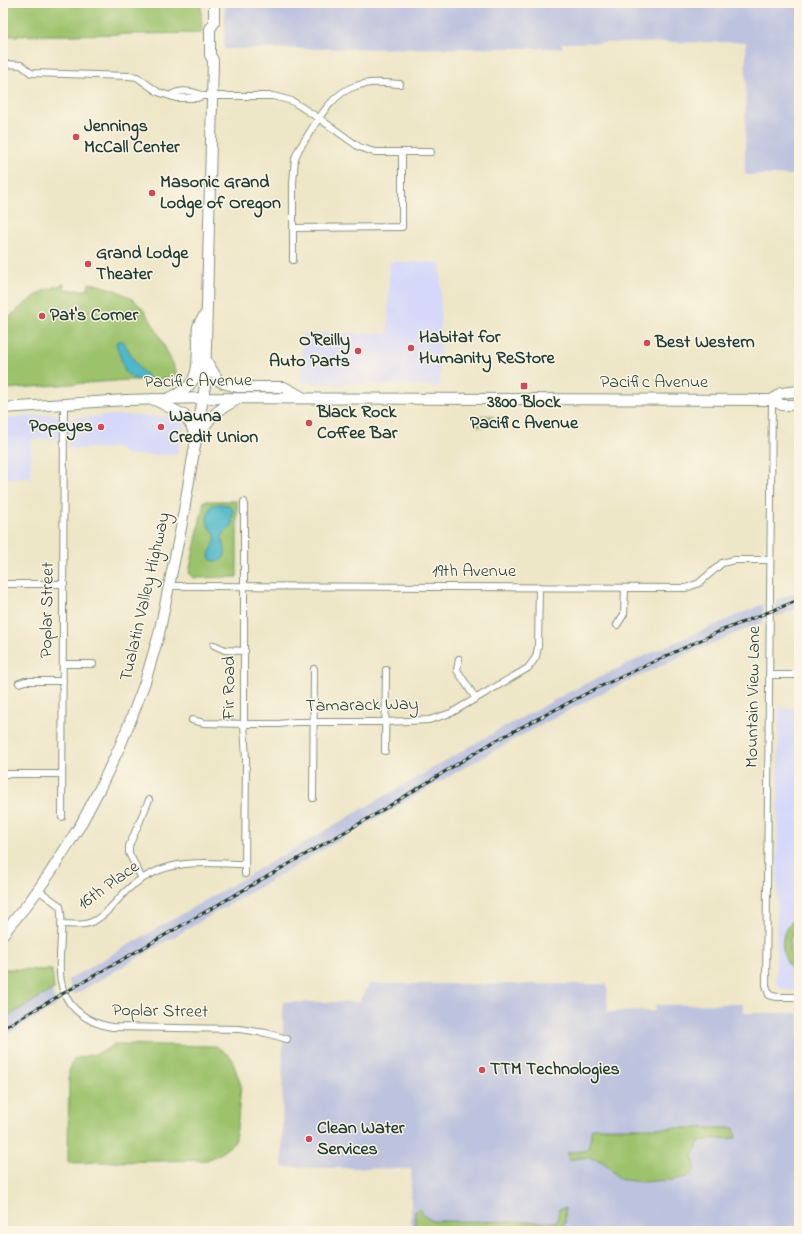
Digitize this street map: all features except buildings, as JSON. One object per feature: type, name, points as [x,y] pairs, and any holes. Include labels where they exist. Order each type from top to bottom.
[{"type":"main road","name":"Tualatin Valley Highway","points":[[3,934],[38,890],[80,824],[100,788],[120,746],[145,682],[159,634],[170,586],[205,386],[207,312],[207,96],[213,60],[217,56],[217,29],[214,24],[214,3]]},
{"type":"main road","points":[[167,399],[178,394],[193,382],[197,371],[198,326],[207,312]]},
{"type":"main road","points":[[206,360],[218,380],[223,383],[237,387],[284,387],[306,398]]},
{"type":"main road","points":[[772,400],[781,393],[799,391]]},
{"type":"main road","name":"Pacific Avenue","points":[[3,408],[126,400],[203,398],[772,400],[782,405],[799,406]]},
{"type":"main road","points":[[196,438],[216,411],[239,398]]},
{"type":"main road","points":[[153,399],[184,415],[191,425],[196,438]]},
{"type":"street","points":[[3,64],[21,66],[31,73],[133,76],[158,92],[176,98],[198,98],[207,96],[273,96],[292,101],[359,147],[374,152],[431,152]]},
{"type":"street","points":[[293,260],[293,183],[295,158],[299,149],[334,99],[344,90],[357,85],[370,83],[400,84]]},
{"type":"street","points":[[293,228],[402,227],[402,152]]},
{"type":"street","name":"Mountain View Lane","points":[[772,400],[766,986],[769,995],[799,998]]},
{"type":"street","name":"Poplar Street","points":[[62,817],[64,404]]},
{"type":"street","name":"Fir Road","points":[[244,502],[244,724],[246,760],[245,874]]},
{"type":"street","name":"19th Avenue","points":[[170,586],[686,588],[699,583],[722,563],[734,560],[770,560]]},
{"type":"street","points":[[3,584],[64,584]]},
{"type":"street","name":"Tamarack Way","points":[[192,720],[204,723],[244,724],[386,722],[429,720],[451,713],[528,668],[536,658],[538,647],[539,587]]},
{"type":"street","points":[[618,625],[624,614],[625,588]]},
{"type":"street","points":[[214,645],[225,650],[245,651]]},
{"type":"street","points":[[459,659],[457,670],[476,699]]},
{"type":"street","points":[[63,664],[93,664]]},
{"type":"street","points":[[313,798],[314,669]]},
{"type":"street","points":[[386,670],[386,751]]},
{"type":"street","points":[[769,675],[799,675]]},
{"type":"street","points":[[19,683],[25,681],[63,682]]},
{"type":"street","points":[[3,774],[62,774]]},
{"type":"street","points":[[142,879],[129,853],[129,846],[149,800]]},
{"type":"street","name":"16th Place","points":[[61,924],[84,924],[94,920],[108,909],[130,887],[157,871],[192,863],[246,864]]},
{"type":"street","name":"Poplar Street","points":[[38,890],[60,906],[60,974],[62,987],[66,998],[73,1007],[87,1019],[101,1025],[112,1027],[192,1027],[251,1030],[287,1039]]},
{"type":"shaded area","points":[[225,3],[799,3],[799,175],[745,175],[746,42],[562,43],[562,48],[224,49]]},
{"type":"shaded area","points":[[389,262],[441,262],[440,386],[301,383],[302,333],[388,333]]},
{"type":"shaded area","points":[[52,414],[57,415],[60,419],[60,439],[32,439],[31,478],[4,478],[3,418]]},
{"type":"shaded area","points":[[118,415],[176,417],[185,426],[177,455],[127,455],[118,448],[68,449],[69,418]]},
{"type":"shaded area","points":[[799,591],[799,608],[776,617],[776,600]]},
{"type":"shaded area","points":[[763,604],[763,622],[606,691],[539,726],[472,763],[74,995],[68,980],[495,732],[579,687],[648,654]]},
{"type":"shaded area","points":[[779,705],[783,708],[799,708],[799,991],[782,989],[777,985],[776,980]]},
{"type":"shaded area","points":[[369,984],[607,984],[608,1012],[655,1011],[655,1005],[743,1004],[743,1013],[799,1013],[799,1231],[411,1231],[411,1169],[282,1167],[283,1002],[359,1002]]},
{"type":"shaded area","points":[[52,990],[56,1006],[3,1037],[3,1019]]},
{"type":"green space","points":[[3,3],[201,3],[202,33],[3,36]]},
{"type":"green space","points":[[89,283],[107,287],[130,297],[141,307],[160,336],[178,376],[157,380],[129,380],[3,389],[3,327],[8,318],[43,291],[64,284],[65,290],[88,290]]},
{"type":"green space","points":[[477,416],[493,416],[493,426],[477,426]]},
{"type":"green space","points":[[204,501],[237,501],[237,577],[194,578],[189,573]]},
{"type":"green space","points":[[799,916],[799,925],[793,932],[790,941],[790,951],[793,960],[799,966],[799,975],[787,962],[782,945],[786,928]]},
{"type":"green space","points":[[3,969],[52,970],[54,989],[3,1019]]},
{"type":"green space","points":[[114,1044],[216,1046],[231,1057],[241,1085],[237,1129],[234,1143],[220,1154],[207,1160],[68,1163],[69,1071],[74,1059],[104,1051]]},
{"type":"green space","points":[[592,1128],[734,1128],[736,1138],[712,1139],[699,1142],[693,1154],[695,1169],[688,1177],[641,1182],[619,1179],[603,1162],[595,1159],[582,1158],[569,1161],[568,1152],[585,1151],[589,1146]]},
{"type":"green space","points":[[565,1208],[565,1222],[562,1231],[415,1231],[415,1211],[420,1209],[426,1217],[433,1221],[557,1222],[559,1209]]},
{"type":"water","points":[[123,341],[139,368],[149,377],[150,380],[134,379],[125,372],[116,343]]},
{"type":"water","points":[[212,505],[228,505],[232,508],[232,527],[223,534],[222,538],[225,548],[224,558],[219,561],[215,561],[210,559],[209,556],[215,542],[215,533],[209,527],[207,516]]},
{"type":"railway","points":[[3,1028],[376,814],[493,742],[595,689],[718,632],[799,600]]},
{"type":"place","name":"Jennings McCall Center","points":[[76,137]]},
{"type":"place","name":"Masonic Grand Lodge of Oregon","points":[[152,193]]},
{"type":"place","name":"Grand Lodge Theater","points":[[88,264]]},
{"type":"place","name":"Pat's Corner","points":[[42,316]]},
{"type":"place","name":"Best Western","points":[[647,343]]},
{"type":"place","name":"Habitat for Humanity ReStore","points":[[411,348]]},
{"type":"place","name":"O'Reilly Auto Parts","points":[[358,351]]},
{"type":"place","name":"3800 Block Pacific Avenue","points":[[524,386]]},
{"type":"place","name":"Black Rock Coffee Bar","points":[[309,423]]},
{"type":"place","name":"Popeyes","points":[[101,427]]},
{"type":"place","name":"Wauna Credit Union","points":[[161,427]]},
{"type":"place","name":"TTM Technologies","points":[[482,1070]]},
{"type":"place","name":"Clean Water Services","points":[[309,1139]]}]
